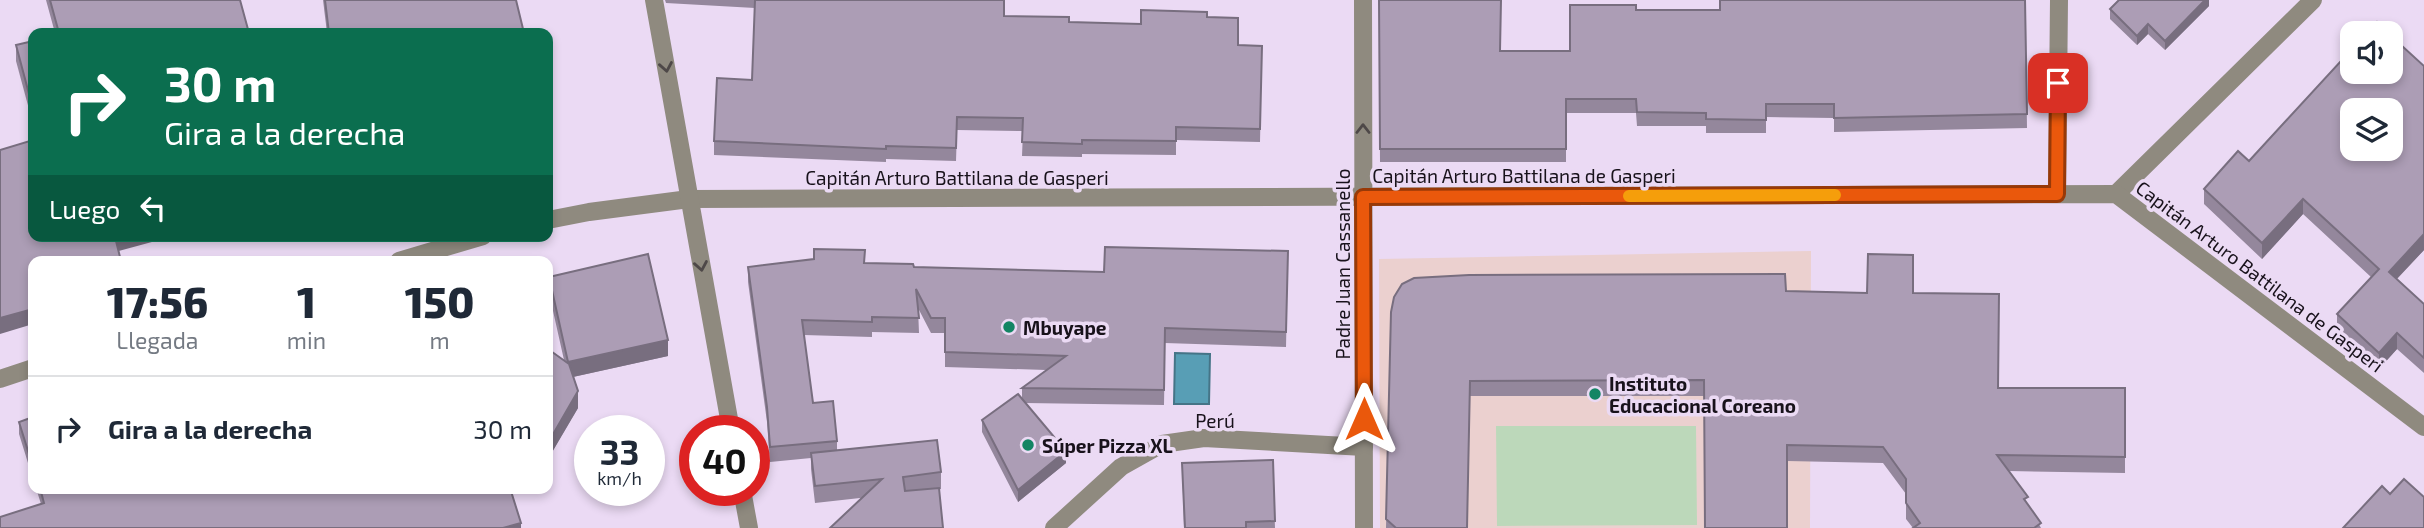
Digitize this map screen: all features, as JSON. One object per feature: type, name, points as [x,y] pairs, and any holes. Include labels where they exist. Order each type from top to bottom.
[{"type":"street","points":[[654,0],[728,415]]},
{"type":"street","name":"Padre Juan Cassanello","points":[[1363,0],[1364,528]]},
{"type":"street","points":[[2057,194],[2059,0]]},
{"type":"street","points":[[2116,194],[2313,0]]},
{"type":"street","name":"Capitán Arturo Battilana de Gasperi","points":[[553,219],[689,199],[2116,194],[2424,427]]},
{"type":"street","points":[[416,256],[463,242]]},
{"type":"street","points":[[0,379],[28,370]]},
{"type":"street","name":"Perú","points":[[1054,528],[1121,467],[1162,444],[1204,438],[1364,447]]},
{"type":"street","points":[[745,506],[749,528]]},
{"type":"shaded area","name":"Instituto Educacional Coreano","points":[[1811,251],[1810,528],[1380,528],[1379,259]]},
{"type":"green space","points":[[1496,426],[1696,426],[1697,525],[1497,526]]},
{"type":"water","points":[[1175,353],[1210,354],[1209,404],[1174,404]]},
{"type":"building","points":[[50,0],[240,0],[248,28],[58,28]]},
{"type":"building","points":[[325,0],[516,0],[523,28],[328,28]]},
{"type":"building","points":[[755,0],[1004,0],[1004,16],[1069,17],[1069,22],[1141,24],[1141,10],[1207,12],[1207,17],[1238,18],[1238,45],[1262,46],[1260,129],[1176,127],[1176,141],[1082,140],[1082,144],[1022,142],[1023,118],[957,117],[956,148],[886,146],[886,149],[714,141],[717,78],[752,80]]},
{"type":"building","points":[[1379,0],[1501,0],[1500,51],[1570,51],[1570,5],[1636,5],[1636,10],[1720,10],[1720,0],[2025,0],[2027,114],[1834,118],[1834,104],[1766,104],[1766,120],[1706,119],[1706,113],[1637,112],[1636,99],[1566,99],[1566,149],[1380,149]]},
{"type":"building","points":[[2119,0],[2205,0],[2165,41],[2148,24],[2137,36],[2110,9]]},
{"type":"building","points":[[28,42],[28,90],[16,45]]},
{"type":"building","points":[[2403,47],[2424,66],[2424,234],[2389,272],[2424,304],[2424,358],[2397,333],[2379,353],[2337,314],[2379,269],[2303,199],[2262,243],[2204,189],[2238,151],[2249,161],[2340,62],[2340,84],[2403,84]]},
{"type":"building","points":[[28,142],[28,242],[116,242],[120,256],[28,256],[28,310],[0,318],[0,150]]},
{"type":"building","points":[[1105,247],[1288,251],[1286,332],[1165,328],[1164,390],[1022,388],[1066,356],[945,352],[945,318],[931,318],[916,289],[919,318],[872,317],[872,322],[802,320],[813,403],[833,401],[837,441],[770,447],[770,415],[768,415],[748,267],[814,259],[814,249],[865,250],[864,263],[913,264],[914,267],[1104,272]]},
{"type":"building","points":[[648,254],[668,340],[568,362],[553,295],[553,276]]},
{"type":"building","points":[[1868,254],[1913,255],[1913,293],[1999,294],[1998,388],[2125,388],[2125,457],[1997,455],[2028,497],[2024,499],[2041,523],[2034,528],[1913,528],[1920,523],[1906,503],[1906,479],[1883,447],[1787,445],[1787,528],[1705,528],[1704,380],[1470,381],[1467,528],[1396,528],[1386,519],[1391,312],[1394,297],[1402,284],[1414,278],[1469,275],[1785,274],[1786,291],[1867,293]]},
{"type":"building","points":[[553,353],[569,364],[578,391],[553,434]]},
{"type":"building","points":[[1018,394],[1066,451],[1018,490],[982,420]]},
{"type":"building","points":[[28,419],[28,451],[19,422]]},
{"type":"building","points":[[937,440],[941,472],[903,477],[905,491],[939,488],[943,528],[830,528],[882,479],[815,486],[811,453]]},
{"type":"building","points":[[1273,460],[1275,521],[1246,522],[1246,528],[1185,528],[1182,463]]},
{"type":"building","points":[[2404,479],[2424,497],[2424,528],[2343,528],[2382,486],[2390,494]]},
{"type":"building","points":[[42,494],[512,494],[521,523],[503,528],[0,528],[0,517],[44,503]]},
{"type":"slow traffic","points":[[1629,196],[1835,195]]},
{"type":"place","name":"Mbuyape","points":[[1009,327]]},
{"type":"place","name":"Instituto Educacional Coreano","points":[[1595,394]]},
{"type":"place","name":"Súper Pizza XL","points":[[1028,445]]},
{"type":"route","points":[[1364,419],[1363,197],[2057,194],[2058,83]]}]
